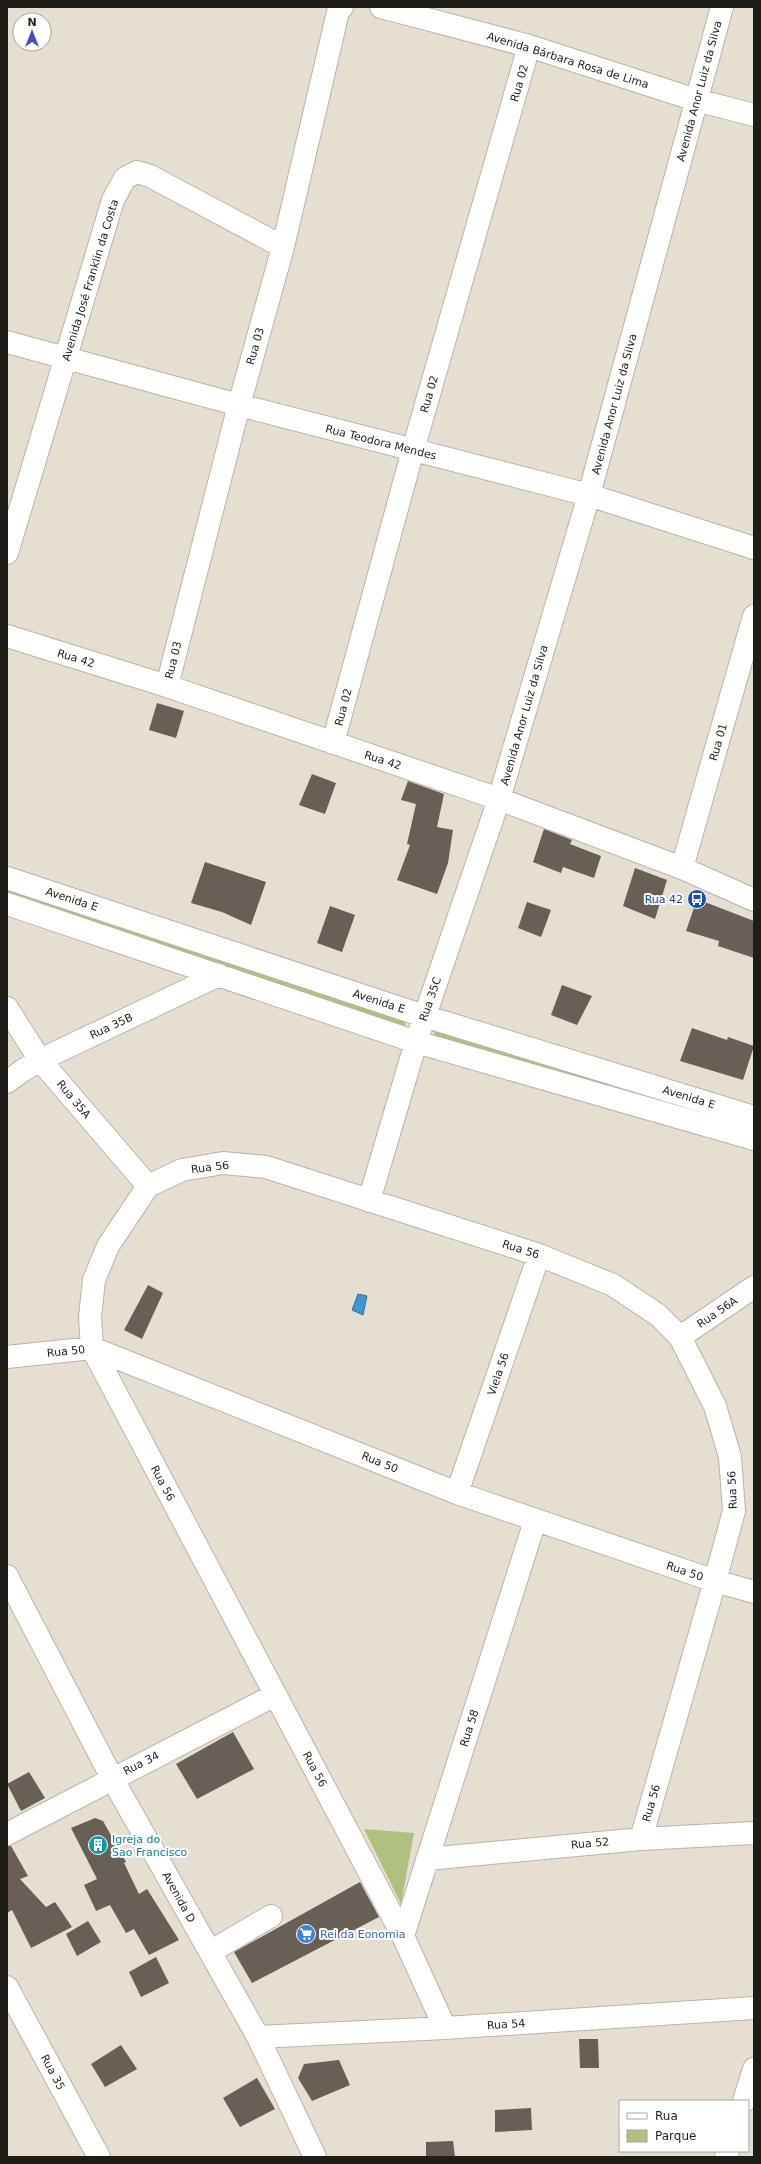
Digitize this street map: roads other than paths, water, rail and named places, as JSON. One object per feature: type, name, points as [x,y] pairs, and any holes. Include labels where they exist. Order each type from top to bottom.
[{"type":"street","name":"Rua 03","points":[[167,686],[239,405],[283,247],[338,12],[342,7]]},
{"type":"street","name":"Avenida Bárbara Rosa de Lima","points":[[381,7],[529,46],[696,100],[754,115]]},
{"type":"street","name":"Avenida Anor Luiz da Silva","points":[[499,799],[589,495],[722,7]]},
{"type":"street","name":"Rua 02","points":[[333,743],[413,450],[529,46]]},
{"type":"street","name":"Avenida José Franklin da Costa","points":[[7,553],[67,358],[113,200],[125,178],[137,172],[150,176],[283,247]]},
{"type":"street","name":"Rua Teodora Mendes","points":[[7,342],[239,405],[589,495],[754,548]]},
{"type":"street","name":"Rua 01","points":[[682,868],[754,616]]},
{"type":"street","name":"Rua 42","points":[[7,636],[167,686],[499,799],[682,868],[754,900]]},
{"type":"street","name":"Rua 35C","points":[[369,1201],[424,1016],[499,799]]},
{"type":"street","name":"Avenida E","points":[[7,878],[424,1016],[754,1117]]},
{"type":"street","name":"Avenida E","points":[[7,904],[416,1042],[754,1139]]},
{"type":"street","name":"Rua 35B","points":[[7,1082],[40,1060],[219,975]]},
{"type":"street","name":"Rua 35A","points":[[7,1008],[40,1060],[148,1186]]},
{"type":"street","name":"Rua 56","points":[[445,2028],[403,1936],[92,1348],[90,1317],[94,1280],[108,1246],[148,1186],[182,1170],[223,1163],[266,1167],[539,1255],[613,1285],[658,1315],[680,1337],[715,1406],[730,1457],[734,1511],[716,1581],[641,1839]]},
{"type":"street","name":"Viela 56","points":[[457,1493],[539,1255]]},
{"type":"street","name":"Rua 56A","points":[[680,1337],[754,1287]]},
{"type":"street","name":"Rua 50","points":[[7,1357],[92,1348],[457,1493],[535,1521],[716,1581],[754,1592]]},
{"type":"street","name":"Rua 58","points":[[403,1936],[535,1521]]},
{"type":"street","name":"Avenida D","points":[[7,1576],[112,1778],[258,2036],[315,2157]]},
{"type":"street","name":"Rua 34","points":[[7,1834],[112,1778],[276,1695]]},
{"type":"street","name":"Rua 52","points":[[427,1859],[641,1839],[754,1833]]},
{"type":"street","points":[[210,1952],[271,1916]]},
{"type":"street","name":"Rua 35","points":[[7,1987],[99,2157]]},
{"type":"street","name":"Rua 54","points":[[258,2036],[445,2028],[754,2008]]},
{"type":"street","points":[[744,2100],[754,2069]]},
{"type":"water","points":[[358,1294],[367,1296],[363,1315],[352,1310]]},
{"type":"place","name":"Rua 42","points":[[697,899]]},
{"type":"place","name":"Igreja do Sao Francisco","points":[[98,1845]]},
{"type":"place","name":"Rei da Eonomia","points":[[306,1934]]}]
